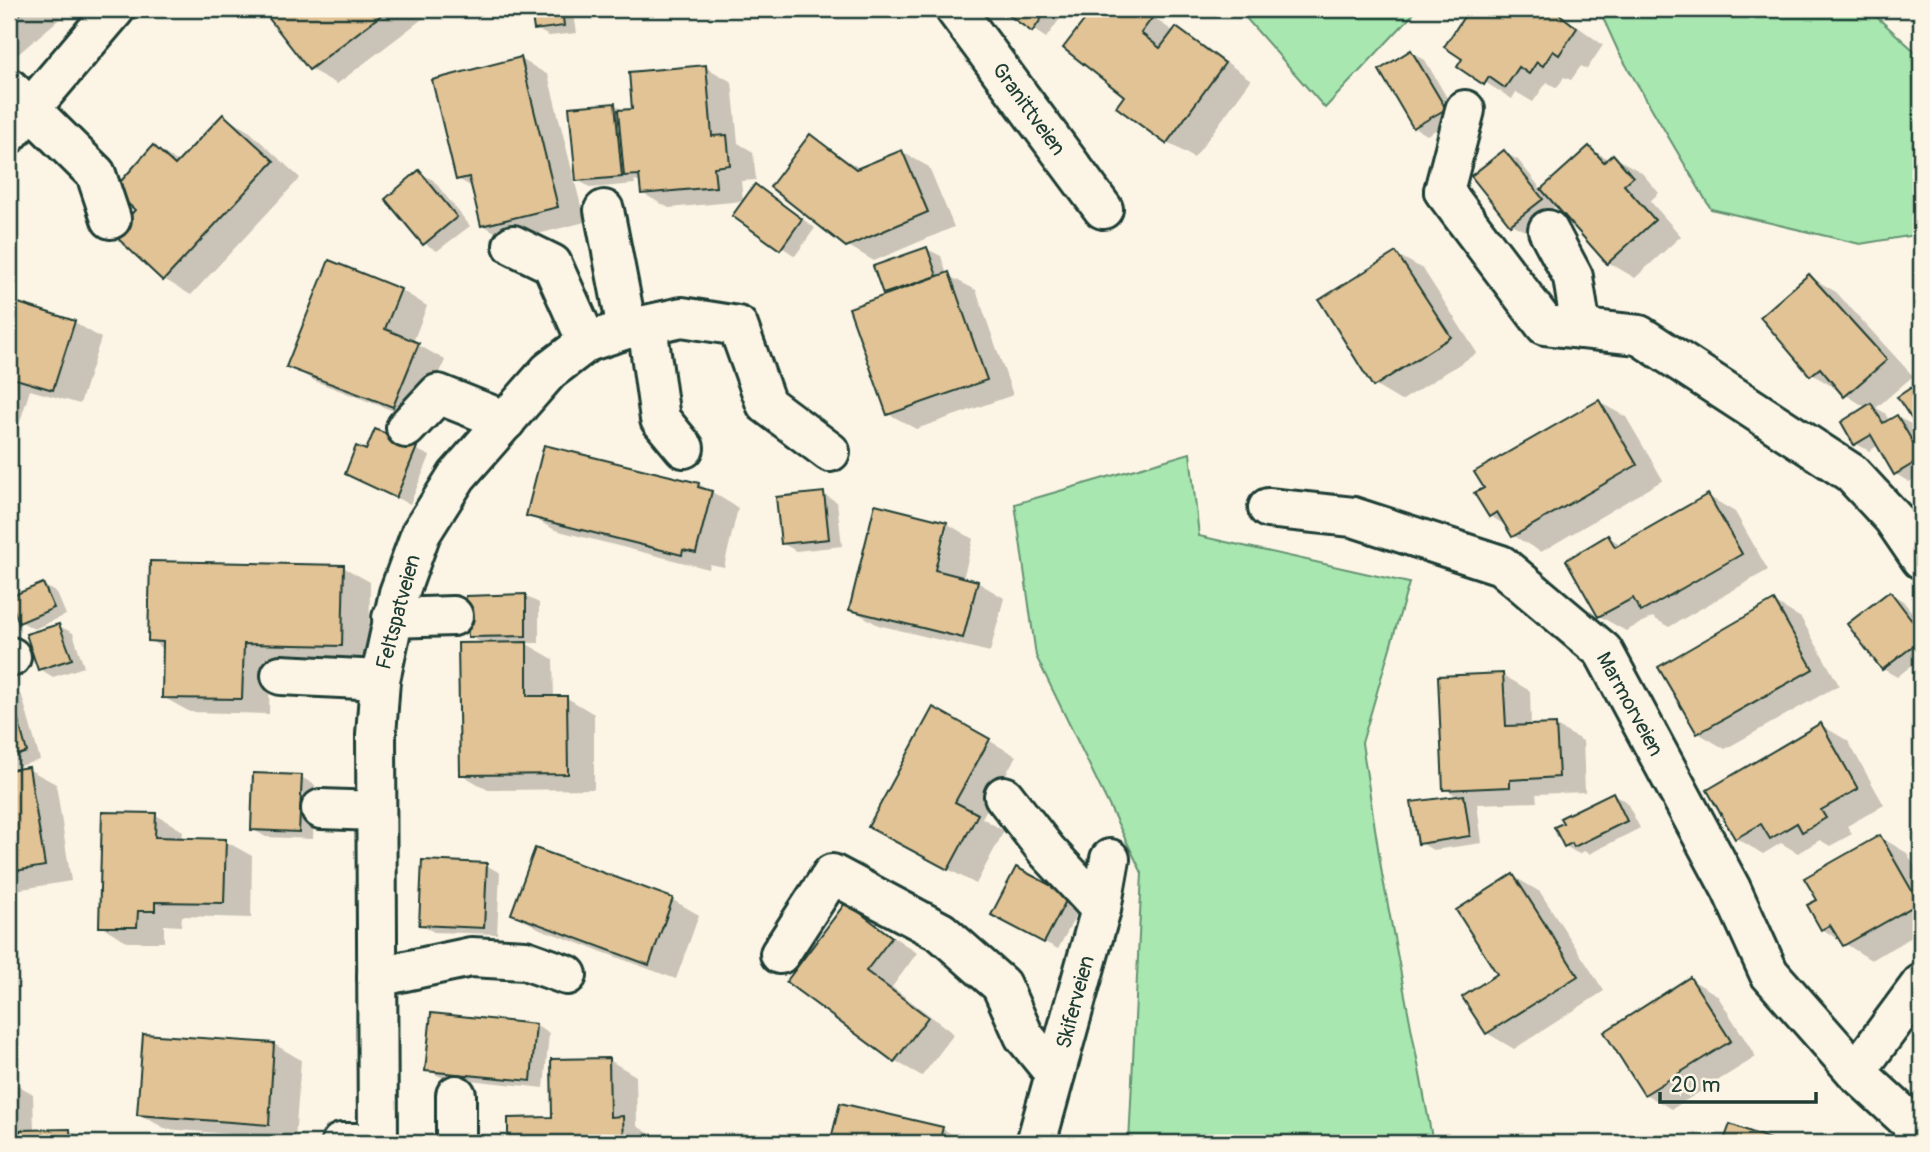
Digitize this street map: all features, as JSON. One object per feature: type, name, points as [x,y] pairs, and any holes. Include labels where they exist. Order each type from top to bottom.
[{"type":"street","points":[[111,219],[96,174],[16,111],[115,9]]},
{"type":"street","name":"Granittveien","points":[[955,9],[1103,209]]},
{"type":"street","points":[[1465,110],[1429,193],[1545,325],[1639,335],[1851,473],[1894,519],[1921,559]]},
{"type":"street","points":[[604,210],[660,419],[684,449]]},
{"type":"street","points":[[1548,230],[1573,277],[1581,329]]},
{"type":"street","points":[[513,245],[552,264],[587,342]]},
{"type":"street","name":"Feltspatveien","points":[[378,1143],[376,811],[380,680],[392,618],[421,533],[457,476],[549,372],[587,342],[682,317],[738,326],[766,404],[830,452]]},
{"type":"street","points":[[406,428],[438,394],[506,421]]},
{"type":"street","name":"Marmorveien","points":[[1268,508],[1353,517],[1501,565],[1604,650],[1731,890],[1769,973],[1856,1072],[1921,1132]]},
{"type":"street","points":[[392,618],[453,616]]},
{"type":"street","points":[[281,675],[380,680]]},
{"type":"street","points":[[1004,796],[1047,851],[1101,909]]},
{"type":"street","points":[[321,809],[376,811]]},
{"type":"street","name":"Skiferveien","points":[[1036,1143],[1101,909],[1110,859]]},
{"type":"street","points":[[780,954],[832,874],[941,932],[1001,985],[1024,1036],[1055,1074]]},
{"type":"street","points":[[377,976],[471,957],[524,960],[567,975]]},
{"type":"street","points":[[1856,1072],[1921,984]]},
{"type":"street","points":[[456,1095],[456,1143]]},
{"type":"street","points":[[341,1143],[378,1143]]},
{"type":"green space","points":[[1238,9],[1418,9],[1325,108]]},
{"type":"green space","points":[[1599,9],[1868,9],[1921,57],[1921,234],[1860,244],[1711,209],[1619,53]]},
{"type":"green space","points":[[1190,453],[1199,536],[1409,583],[1362,743],[1382,874],[1433,1143],[1129,1143],[1142,873],[1036,656],[1015,504]]},
{"type":"building","points":[[9,9],[26,9],[9,24]]},
{"type":"building","points":[[268,9],[389,9],[309,70],[264,12]]},
{"type":"building","points":[[531,9],[562,9],[564,26],[534,30]]},
{"type":"building","points":[[1000,9],[1048,9],[1032,32]]},
{"type":"building","points":[[1093,9],[1139,9],[1152,18],[1141,33],[1160,48],[1176,27],[1225,63],[1166,144],[1116,107],[1124,96],[1063,48]]},
{"type":"building","points":[[1469,9],[1553,9],[1577,28],[1559,55],[1553,51],[1543,66],[1537,62],[1529,74],[1519,67],[1505,88],[1489,77],[1484,85],[1457,67],[1462,59],[1444,47]]},
{"type":"building","points":[[1411,50],[1446,109],[1413,128],[1379,70]]},
{"type":"building","points":[[521,57],[558,207],[481,226],[469,177],[456,180],[432,80]]},
{"type":"building","points":[[706,65],[712,136],[727,135],[730,165],[714,167],[716,187],[641,194],[639,175],[624,176],[618,110],[632,109],[629,72]]},
{"type":"building","points":[[615,103],[622,177],[576,181],[569,107]]},
{"type":"building","points":[[223,114],[274,161],[163,281],[113,234],[135,210],[113,190],[153,145],[175,165]]},
{"type":"building","points":[[810,134],[856,169],[902,150],[928,212],[846,247],[770,187]]},
{"type":"building","points":[[1589,146],[1604,162],[1613,154],[1633,177],[1624,185],[1655,220],[1607,264],[1541,189]]},
{"type":"building","points":[[1504,150],[1543,199],[1510,225],[1471,176]]},
{"type":"building","points":[[419,170],[457,217],[423,245],[385,199]]},
{"type":"building","points":[[755,184],[802,219],[780,250],[732,216]]},
{"type":"building","points":[[927,247],[937,276],[883,294],[873,266]]},
{"type":"building","points":[[1396,252],[1451,337],[1373,387],[1319,300]]},
{"type":"building","points":[[329,260],[401,289],[385,329],[419,343],[393,407],[286,367]]},
{"type":"building","points":[[949,272],[987,380],[887,415],[849,308]]},
{"type":"building","points":[[1809,274],[1887,360],[1844,397],[1820,368],[1810,376],[1760,317]]},
{"type":"building","points":[[9,300],[75,321],[53,390],[9,377]]},
{"type":"building","points":[[1921,381],[1921,433],[1897,397]]},
{"type":"building","points":[[1599,400],[1637,465],[1512,537],[1497,512],[1489,517],[1474,493],[1484,488],[1474,472]]},
{"type":"building","points":[[1871,403],[1883,423],[1897,415],[1921,456],[1921,459],[1894,475],[1871,435],[1854,445],[1841,422]]},
{"type":"building","points":[[375,429],[417,447],[396,498],[345,474],[356,446],[366,450]]},
{"type":"building","points":[[544,445],[699,483],[698,487],[712,491],[696,553],[683,550],[682,555],[526,516]]},
{"type":"building","points":[[824,492],[829,539],[781,544],[776,497]]},
{"type":"building","points":[[1708,494],[1742,554],[1641,612],[1633,598],[1598,617],[1566,560],[1608,535],[1615,547]]},
{"type":"building","points":[[875,504],[947,522],[935,570],[978,581],[963,638],[849,610]]},
{"type":"building","points":[[150,561],[344,565],[342,646],[244,644],[242,699],[162,698],[163,642],[148,641]]},
{"type":"building","points":[[43,583],[54,608],[19,623],[9,597]]},
{"type":"building","points":[[1890,591],[1921,632],[1921,640],[1882,670],[1847,624]]},
{"type":"building","points":[[526,594],[526,636],[468,637],[466,596]]},
{"type":"building","points":[[1774,600],[1813,669],[1697,734],[1658,667]]},
{"type":"building","points":[[59,624],[72,659],[38,670],[26,634]]},
{"type":"building","points":[[527,642],[527,696],[567,696],[568,774],[460,775],[458,643]]},
{"type":"building","points":[[1503,673],[1506,726],[1556,724],[1559,777],[1510,780],[1510,787],[1443,790],[1438,676]]},
{"type":"building","points":[[9,687],[27,752],[9,758]]},
{"type":"building","points":[[933,707],[990,739],[955,802],[978,814],[948,870],[868,827]]},
{"type":"building","points":[[1821,723],[1858,789],[1821,810],[1826,818],[1802,832],[1797,823],[1770,839],[1761,824],[1735,839],[1707,790]]},
{"type":"building","points":[[29,767],[45,866],[9,872],[9,770]]},
{"type":"building","points":[[253,773],[302,775],[299,832],[251,830]]},
{"type":"building","points":[[1613,792],[1627,821],[1574,847],[1572,843],[1564,847],[1554,827],[1563,823],[1560,818]]},
{"type":"building","points":[[1464,795],[1470,836],[1418,844],[1411,802]]},
{"type":"building","points":[[102,812],[156,813],[155,837],[226,839],[224,903],[155,902],[155,911],[138,911],[137,927],[99,927]]},
{"type":"building","points":[[1880,835],[1919,903],[1843,946],[1830,925],[1821,930],[1807,905],[1817,900],[1804,878]]},
{"type":"building","points":[[535,848],[673,898],[649,965],[511,914]]},
{"type":"building","points":[[422,860],[487,863],[484,928],[419,925]]},
{"type":"building","points":[[1016,867],[1069,895],[1044,943],[991,915]]},
{"type":"building","points":[[1513,874],[1578,976],[1486,1034],[1462,997],[1497,974],[1456,910]]},
{"type":"building","points":[[846,902],[892,937],[866,971],[928,1017],[894,1062],[786,982]]},
{"type":"building","points":[[1690,977],[1731,1041],[1644,1095],[1604,1032]]},
{"type":"building","points":[[431,1013],[536,1024],[531,1081],[425,1071]]},
{"type":"building","points":[[143,1034],[274,1043],[269,1125],[137,1115]]},
{"type":"building","points":[[609,1058],[610,1117],[623,1116],[624,1143],[508,1143],[508,1118],[552,1117],[551,1059]]},
{"type":"building","points":[[840,1103],[943,1127],[939,1143],[830,1143]]},
{"type":"building","points":[[1730,1124],[1770,1139],[1769,1143],[1723,1143]]},
{"type":"building","points":[[70,1129],[71,1143],[20,1143],[20,1130]]}]
